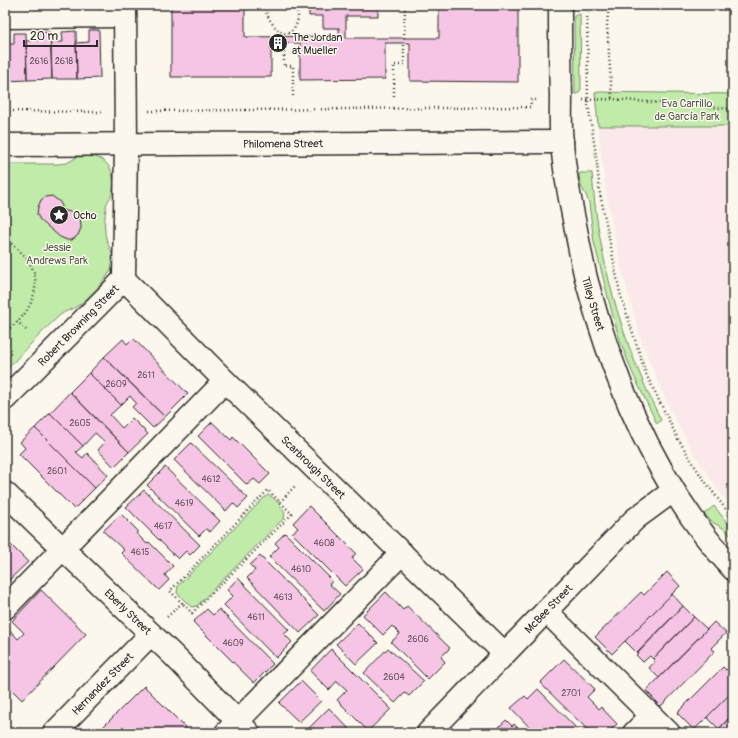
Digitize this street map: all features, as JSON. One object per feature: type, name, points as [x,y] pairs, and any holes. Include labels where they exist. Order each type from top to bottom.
[{"type":"street","name":"Tilley Street","points":[[560,5],[562,142],[569,196],[587,281],[602,333],[620,384],[644,437],[674,491],[692,519],[714,548],[733,569]]},
{"type":"street","points":[[5,17],[125,11]]},
{"type":"street","name":"Robert Browning Street","points":[[5,398],[124,279],[126,145],[125,11]]},
{"type":"street","name":"Philomena Street","points":[[5,145],[562,142]]},
{"type":"street","name":"Scarbrough Street","points":[[124,279],[225,381],[504,654]]},
{"type":"street","points":[[5,608],[225,381]]},
{"type":"street","name":"McBee Street","points":[[428,733],[635,519],[674,491]]},
{"type":"street","name":"Eberly Street","points":[[5,493],[151,634],[237,729]]},
{"type":"street","points":[[237,729],[402,553]]},
{"type":"street","points":[[546,611],[669,733]]},
{"type":"street","name":"Hernandez Street","points":[[54,733],[151,634]]},
{"type":"street","points":[[634,733],[651,716]]},
{"type":"path","points":[[264,5],[264,10],[270,20],[284,35],[295,28],[297,23],[298,12],[295,5]]},
{"type":"path","points":[[404,38],[405,5]]},
{"type":"path","points":[[587,5],[588,100],[600,193],[620,293],[646,374],[678,439],[733,519]]},
{"type":"path","points":[[610,5],[607,24],[612,99]]},
{"type":"path","points":[[394,96],[394,65],[404,65],[404,43]]},
{"type":"path","points":[[284,44],[284,66],[293,66],[293,97]]},
{"type":"path","points":[[582,100],[612,99],[733,109]]},
{"type":"path","points":[[145,111],[530,107],[531,100]]},
{"type":"path","points":[[5,111],[92,112]]},
{"type":"path","points":[[5,239],[12,243],[22,253],[28,261],[35,277],[34,291],[31,302],[24,314],[5,331]]},
{"type":"path","points":[[17,321],[26,330]]},
{"type":"path","points":[[280,502],[295,486]]},
{"type":"path","points":[[268,490],[292,514],[192,613],[182,603],[170,590],[268,490]]},
{"type":"path","points":[[167,618],[182,603]]},
{"type":"shaded area","points":[[598,126],[733,126],[733,509],[692,450],[668,405],[642,343],[621,267],[606,191]]},
{"type":"green space","points":[[580,14],[581,89],[578,94],[575,94],[574,16]]},
{"type":"green space","name":"Eva Carrillo de García Park","points":[[595,92],[733,94],[733,126],[598,126]]},
{"type":"green space","name":"Jessie Andrews Park","points":[[77,157],[95,157],[101,159],[109,167],[113,177],[112,194],[107,202],[105,217],[106,237],[113,256],[112,267],[107,277],[92,294],[77,307],[60,315],[5,371],[5,164],[58,164],[67,163]]},
{"type":"green space","points":[[580,173],[592,173],[600,237],[614,300],[635,361],[661,420],[657,424],[633,374],[620,341],[594,242],[589,203],[581,186]]},
{"type":"green space","points":[[268,495],[276,500],[285,514],[284,518],[197,606],[191,607],[177,593],[178,586]]},
{"type":"green space","points":[[714,506],[733,530],[733,538],[723,528],[712,522],[704,514]]},
{"type":"building","name":"The Jordan at Mueller","points":[[171,5],[245,5],[245,37],[339,36],[339,28],[323,28],[323,16],[309,16],[309,5],[378,5],[378,16],[346,16],[346,38],[439,38],[439,5],[518,5],[518,82],[410,81],[410,43],[385,43],[385,79],[300,80],[300,43],[271,44],[271,77],[171,77]]},
{"type":"building","points":[[89,30],[99,30],[100,78],[77,79],[76,43],[89,42]]},
{"type":"building","points":[[76,31],[77,79],[52,79],[51,42],[63,42],[62,32]]},
{"type":"building","points":[[50,32],[52,79],[27,80],[26,41],[38,40],[38,33]]},
{"type":"building","points":[[14,33],[26,33],[27,80],[5,81],[5,44],[14,44]]},
{"type":"building","points":[[52,196],[60,202],[62,206],[61,210],[80,214],[81,228],[78,235],[72,240],[67,240],[60,237],[40,220],[37,214],[41,200],[45,197]]},
{"type":"building","points":[[133,338],[188,394],[165,417],[104,357],[123,339],[127,344]]},
{"type":"building","points":[[104,357],[165,417],[153,428],[132,407],[136,403],[130,396],[121,405],[89,373]]},
{"type":"building","points":[[89,373],[121,405],[110,415],[122,428],[132,418],[148,434],[129,452],[70,392]]},
{"type":"building","points":[[70,392],[129,452],[114,467],[98,450],[105,442],[95,433],[83,446],[50,413]]},
{"type":"building","points":[[50,413],[83,446],[76,452],[83,458],[87,453],[108,475],[95,488],[35,428]]},
{"type":"building","points":[[212,422],[231,440],[233,437],[270,474],[260,484],[254,479],[247,485],[198,436]]},
{"type":"building","points":[[35,428],[95,488],[74,509],[19,454],[25,448],[20,442]]},
{"type":"building","points":[[191,443],[248,498],[238,508],[233,503],[226,511],[174,460]]},
{"type":"building","points":[[165,467],[220,521],[210,532],[206,529],[199,536],[147,485]]},
{"type":"building","points":[[144,490],[200,545],[190,555],[186,551],[178,559],[126,507]]},
{"type":"building","points":[[309,506],[356,553],[352,558],[363,569],[345,586],[292,533],[298,528],[293,523]]},
{"type":"building","points":[[121,514],[138,531],[136,533],[147,544],[149,542],[173,566],[165,575],[169,580],[159,590],[121,553],[124,550],[103,531]]},
{"type":"building","points":[[285,533],[333,581],[329,584],[340,594],[324,611],[269,557],[279,547],[275,543]]},
{"type":"building","points":[[10,544],[28,562],[8,581],[5,578],[5,549]]},
{"type":"building","points":[[260,556],[319,615],[300,633],[247,578],[255,570],[250,565]]},
{"type":"building","points":[[667,572],[680,586],[612,654],[595,637],[641,592],[644,595]]},
{"type":"building","points":[[238,578],[289,630],[284,634],[292,642],[276,658],[224,605],[233,596],[227,590]]},
{"type":"building","points":[[41,590],[86,634],[22,700],[5,683],[5,627],[6,626],[18,639],[24,633],[12,621]]},
{"type":"building","points":[[386,592],[403,610],[407,606],[450,648],[441,657],[445,662],[428,679],[391,642],[400,634],[392,626],[383,635],[363,615]]},
{"type":"building","points":[[672,594],[683,606],[637,653],[625,641]]},
{"type":"building","points":[[683,606],[694,617],[653,659],[650,656],[643,662],[636,655]]},
{"type":"building","points":[[207,609],[213,615],[219,609],[273,664],[254,683],[193,622]]},
{"type":"building","points":[[694,617],[707,629],[659,678],[649,668],[655,661],[653,659]]},
{"type":"building","points":[[714,622],[726,633],[711,648],[715,651],[661,706],[646,691]]},
{"type":"building","points":[[358,623],[378,643],[356,664],[336,644]]},
{"type":"building","points":[[388,648],[424,681],[409,696],[405,693],[395,703],[364,673]]},
{"type":"building","points":[[331,649],[391,709],[368,731],[337,700],[347,690],[337,681],[329,690],[310,671]]},
{"type":"building","points":[[564,659],[595,689],[587,697],[599,709],[601,707],[617,724],[608,733],[591,733],[540,683]]},
{"type":"building","points":[[733,663],[733,691],[694,730],[677,713],[723,667],[726,670]]},
{"type":"building","points":[[301,681],[321,701],[299,722],[279,703]]},
{"type":"building","points":[[144,686],[191,733],[97,733]]},
{"type":"building","points":[[538,689],[581,733],[535,733],[511,708],[525,696],[528,699]]},
{"type":"building","points":[[733,691],[733,714],[719,729],[707,717]]},
{"type":"building","points":[[329,708],[353,733],[308,733],[306,731]]},
{"type":"building","points":[[733,714],[733,733],[731,731],[730,733],[720,733],[718,730]]},
{"type":"building","points":[[506,720],[512,726],[514,724],[522,733],[493,733]]},
{"type":"place","name":"The Jordan at Mueller","points":[[278,43]]},
{"type":"place","name":"Ocho","points":[[59,215]]}]
